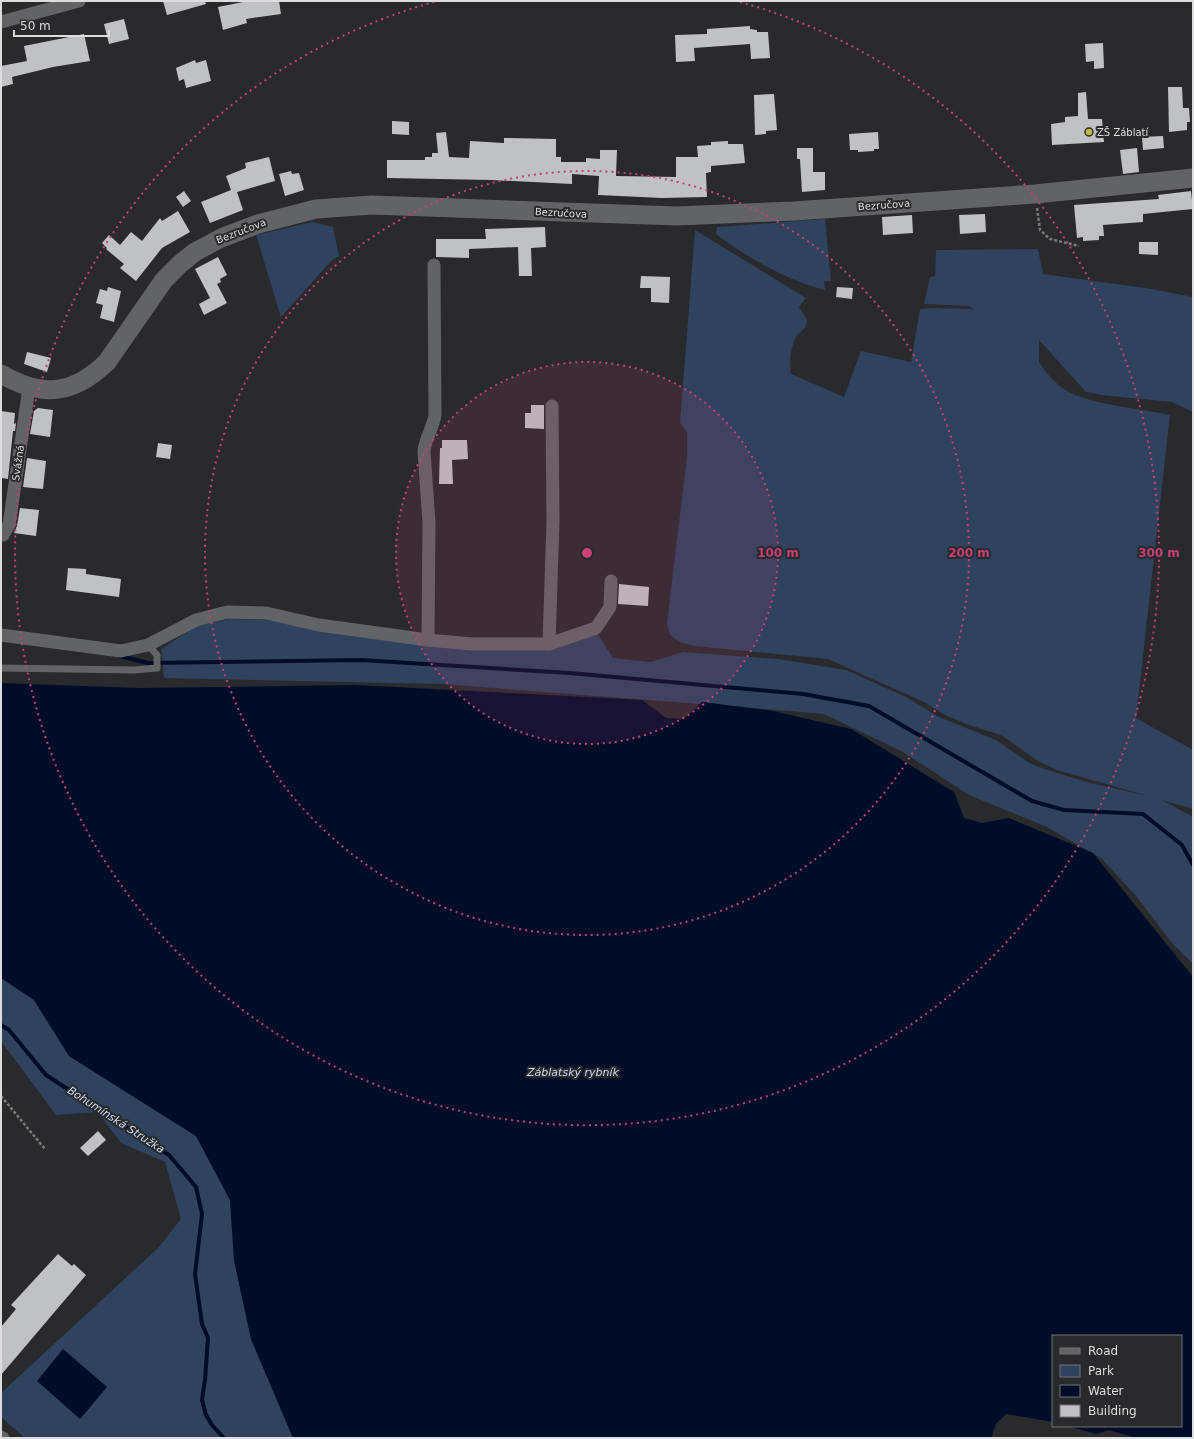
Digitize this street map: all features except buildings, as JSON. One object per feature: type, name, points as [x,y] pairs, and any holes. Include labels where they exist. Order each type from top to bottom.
[{"type":"main road","name":"Bezručova","points":[[1,374],[29,388],[51,390],[69,387],[81,382],[98,371],[107,362],[164,280],[195,252],[239,230],[303,212],[336,207],[372,205],[677,216],[794,211],[1035,194],[1193,178]]},
{"type":"street","points":[[1,22],[79,1]]},
{"type":"street","points":[[428,640],[429,523],[424,451],[425,443],[433,428],[435,415],[434,265]]},
{"type":"street","name":"Svážná","points":[[1,535],[3,535],[9,525],[29,388]]},
{"type":"street","points":[[549,644],[554,521],[552,406]]},
{"type":"street","points":[[1,635],[121,651],[148,644],[196,620],[227,612],[266,613],[319,624],[428,640],[472,644],[549,644],[596,628],[610,607],[611,581]]},
{"type":"lane","points":[[1,668],[134,670],[157,668],[157,655],[148,644]]},
{"type":"path","points":[[1035,194],[1040,230],[1050,239],[1079,246]]},
{"type":"path","points":[[1,1096],[45,1149]]},
{"type":"green space","points":[[825,219],[831,281],[824,281],[825,290],[783,275],[753,259],[716,234],[717,227]]},
{"type":"green space","points":[[313,222],[333,227],[339,256],[332,260],[281,317],[256,235]]},
{"type":"green space","points":[[695,230],[806,298],[799,307],[807,320],[806,326],[797,335],[793,344],[790,359],[791,374],[844,397],[861,351],[911,362],[920,309],[974,309],[968,306],[924,304],[930,277],[935,276],[936,250],[1038,249],[1043,274],[1152,289],[1193,297],[1193,412],[1172,402],[1101,395],[1086,392],[1039,340],[1039,362],[1053,380],[1062,388],[1073,394],[1107,404],[1170,415],[1136,718],[1193,750],[1193,809],[1162,800],[1193,817],[1193,964],[1172,943],[1136,896],[1102,859],[1047,827],[969,795],[903,752],[824,714],[740,707],[702,702],[700,704],[441,684],[164,678],[161,649],[197,626],[229,619],[266,620],[475,650],[597,633],[613,658],[651,662],[683,652],[778,659],[846,670],[906,697],[939,717],[996,740],[1028,762],[1041,768],[1090,783],[1148,796],[1057,770],[1038,761],[1001,735],[969,725],[945,715],[924,702],[828,659],[694,646],[680,642],[670,635],[667,623],[687,457],[687,432],[680,423]]},
{"type":"green space","points":[[1,978],[34,1000],[69,1056],[196,1136],[230,1200],[234,1260],[251,1339],[293,1438],[25,1438],[1,1417],[1,1393],[158,1248],[181,1219],[165,1162],[121,1143],[98,1112],[56,1115],[1,1041]]},
{"type":"water","name":"Záblatský rybník","points":[[1,683],[139,688],[355,685],[642,700],[666,718],[684,719],[702,702],[773,711],[851,729],[954,792],[964,818],[982,823],[1009,818],[1093,853],[1193,977],[1193,1438],[1136,1438],[1109,1430],[1096,1434],[1071,1427],[1182,1427],[1182,1335],[1052,1335],[1052,1422],[1006,1414],[996,1424],[991,1438],[293,1438],[251,1339],[234,1260],[230,1200],[196,1136],[69,1056],[34,1000],[1,978]]},
{"type":"water","points":[[63,1349],[107,1387],[80,1419],[37,1381]]},
{"type":"waterway","points":[[120,656],[148,663],[361,660],[570,673],[803,694],[869,706],[1032,801],[1064,810],[1143,814],[1182,845],[1193,865]]},
{"type":"waterway","name":"Bohumínská Stružka","points":[[1,1025],[9,1030],[46,1075],[169,1155],[196,1187],[202,1214],[195,1274],[202,1324],[208,1338],[202,1400],[206,1415],[212,1425],[224,1438]]},
{"type":"place","name":"ZŠ Záblatí","points":[[1089,132]]}]
